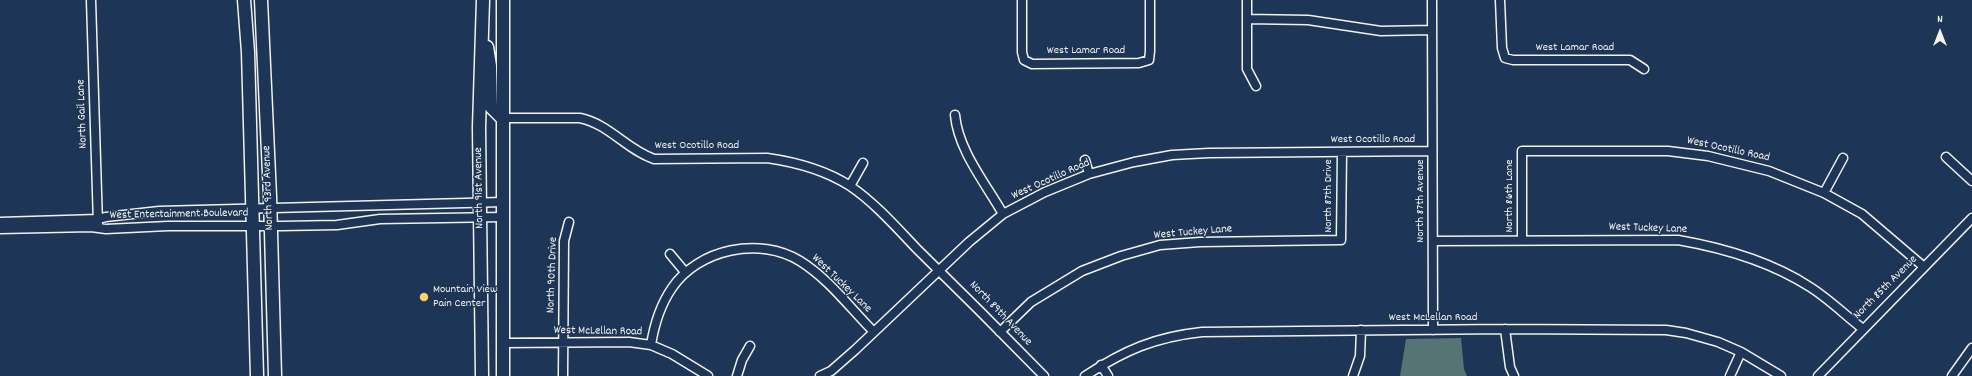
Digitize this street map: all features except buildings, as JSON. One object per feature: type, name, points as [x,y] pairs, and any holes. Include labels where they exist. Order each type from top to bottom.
[{"type":"main road","name":"North 93rd Avenue","points":[[244,0],[253,209],[257,376]]},
{"type":"main road","name":"North 93rd Avenue","points":[[261,0],[270,208],[275,376]]},
{"type":"main road","name":"North 91st Avenue","points":[[482,376],[479,127],[483,0]]},
{"type":"main road","name":"North 91st Avenue","points":[[503,0],[503,376]]},
{"type":"main road","points":[[482,30],[490,66],[491,107],[502,118]]},
{"type":"street","name":"North Gail Lane","points":[[91,0],[98,223]]},
{"type":"street","name":"West Lamar Road","points":[[1022,0],[1022,52],[1024,60],[1032,64],[1040,64],[1139,63],[1148,60],[1150,51],[1150,0]]},
{"type":"street","points":[[1247,0],[1247,68],[1256,86]]},
{"type":"street","name":"North 87th Avenue","points":[[1432,0],[1433,330]]},
{"type":"street","name":"West Lamar Road","points":[[1500,0],[1502,48],[1505,58],[1514,60],[1630,60],[1644,69]]},
{"type":"street","points":[[1247,19],[1308,20],[1381,31],[1432,30]]},
{"type":"street","points":[[955,115],[956,128],[961,142],[1003,214]]},
{"type":"street","name":"West Ocotillo Road","points":[[502,118],[580,118],[591,120],[602,126],[644,156],[654,159],[767,158],[786,161],[806,167],[850,186],[939,269],[1003,214],[1045,192],[1089,174],[1134,162],[1172,155],[1209,153],[1432,152]]},
{"type":"street","name":"West Ocotillo Road","points":[[1522,151],[1668,151],[1688,153],[1762,169],[1824,193],[1862,214],[1924,267]]},
{"type":"street","name":"North 86th Lane","points":[[1522,151],[1522,240]]},
{"type":"street","name":"North 87th Drive","points":[[1341,240],[1342,152]]},
{"type":"street","points":[[1946,157],[1972,181]]},
{"type":"street","points":[[1824,193],[1843,158]]},
{"type":"street","points":[[1085,160],[1089,174]]},
{"type":"street","points":[[850,186],[863,163]]},
{"type":"street","name":"West Entertainment Boulevard","points":[[0,230],[98,223],[106,217],[160,211],[503,202]]},
{"type":"street","name":"West Entertainment Boulevard","points":[[0,222],[98,223],[106,230],[253,225],[337,225],[380,219],[503,217]]},
{"type":"street","name":"North 85th Avenue","points":[[1818,376],[1972,218]]},
{"type":"street","name":"North 90th Drive","points":[[563,376],[564,241],[569,222]]},
{"type":"street","name":"West Tuckey Lane","points":[[1000,332],[1031,302],[1082,271],[1120,256],[1160,246],[1200,242],[1341,240]]},
{"type":"street","name":"West Tuckey Lane","points":[[1433,241],[1678,240],[1712,246],[1758,261],[1810,287],[1863,329]]},
{"type":"street","name":"West Tuckey Lane","points":[[651,345],[662,307],[672,288],[685,272],[705,259],[735,250],[752,248],[770,250],[798,260],[815,272],[874,332]]},
{"type":"street","points":[[670,254],[685,272]]},
{"type":"street","points":[[820,376],[832,374],[939,269]]},
{"type":"street","name":"North 89th Avenue","points":[[939,269],[1044,376]]},
{"type":"street","points":[[1505,329],[1510,367],[1514,376]]},
{"type":"street","name":"West McLellan Road","points":[[1085,376],[1101,365],[1135,347],[1154,340],[1178,334],[1220,331],[1505,329],[1666,330],[1702,337],[1742,352],[1781,376]]},
{"type":"street","points":[[1353,376],[1360,356],[1361,330]]},
{"type":"street","name":"West McLellan Road","points":[[503,343],[629,342],[651,345],[708,376]]},
{"type":"street","points":[[738,376],[742,360],[750,346]]},
{"type":"street","points":[[1952,376],[1972,348]]},
{"type":"street","points":[[1730,376],[1742,352]]},
{"type":"street","points":[[1101,365],[1108,376]]},
{"type":"green space","points":[[1461,338],[1464,369],[1467,376],[1400,376],[1406,339]]},
{"type":"place","name":"Mountain View Pain Center","points":[[424,297]]}]
